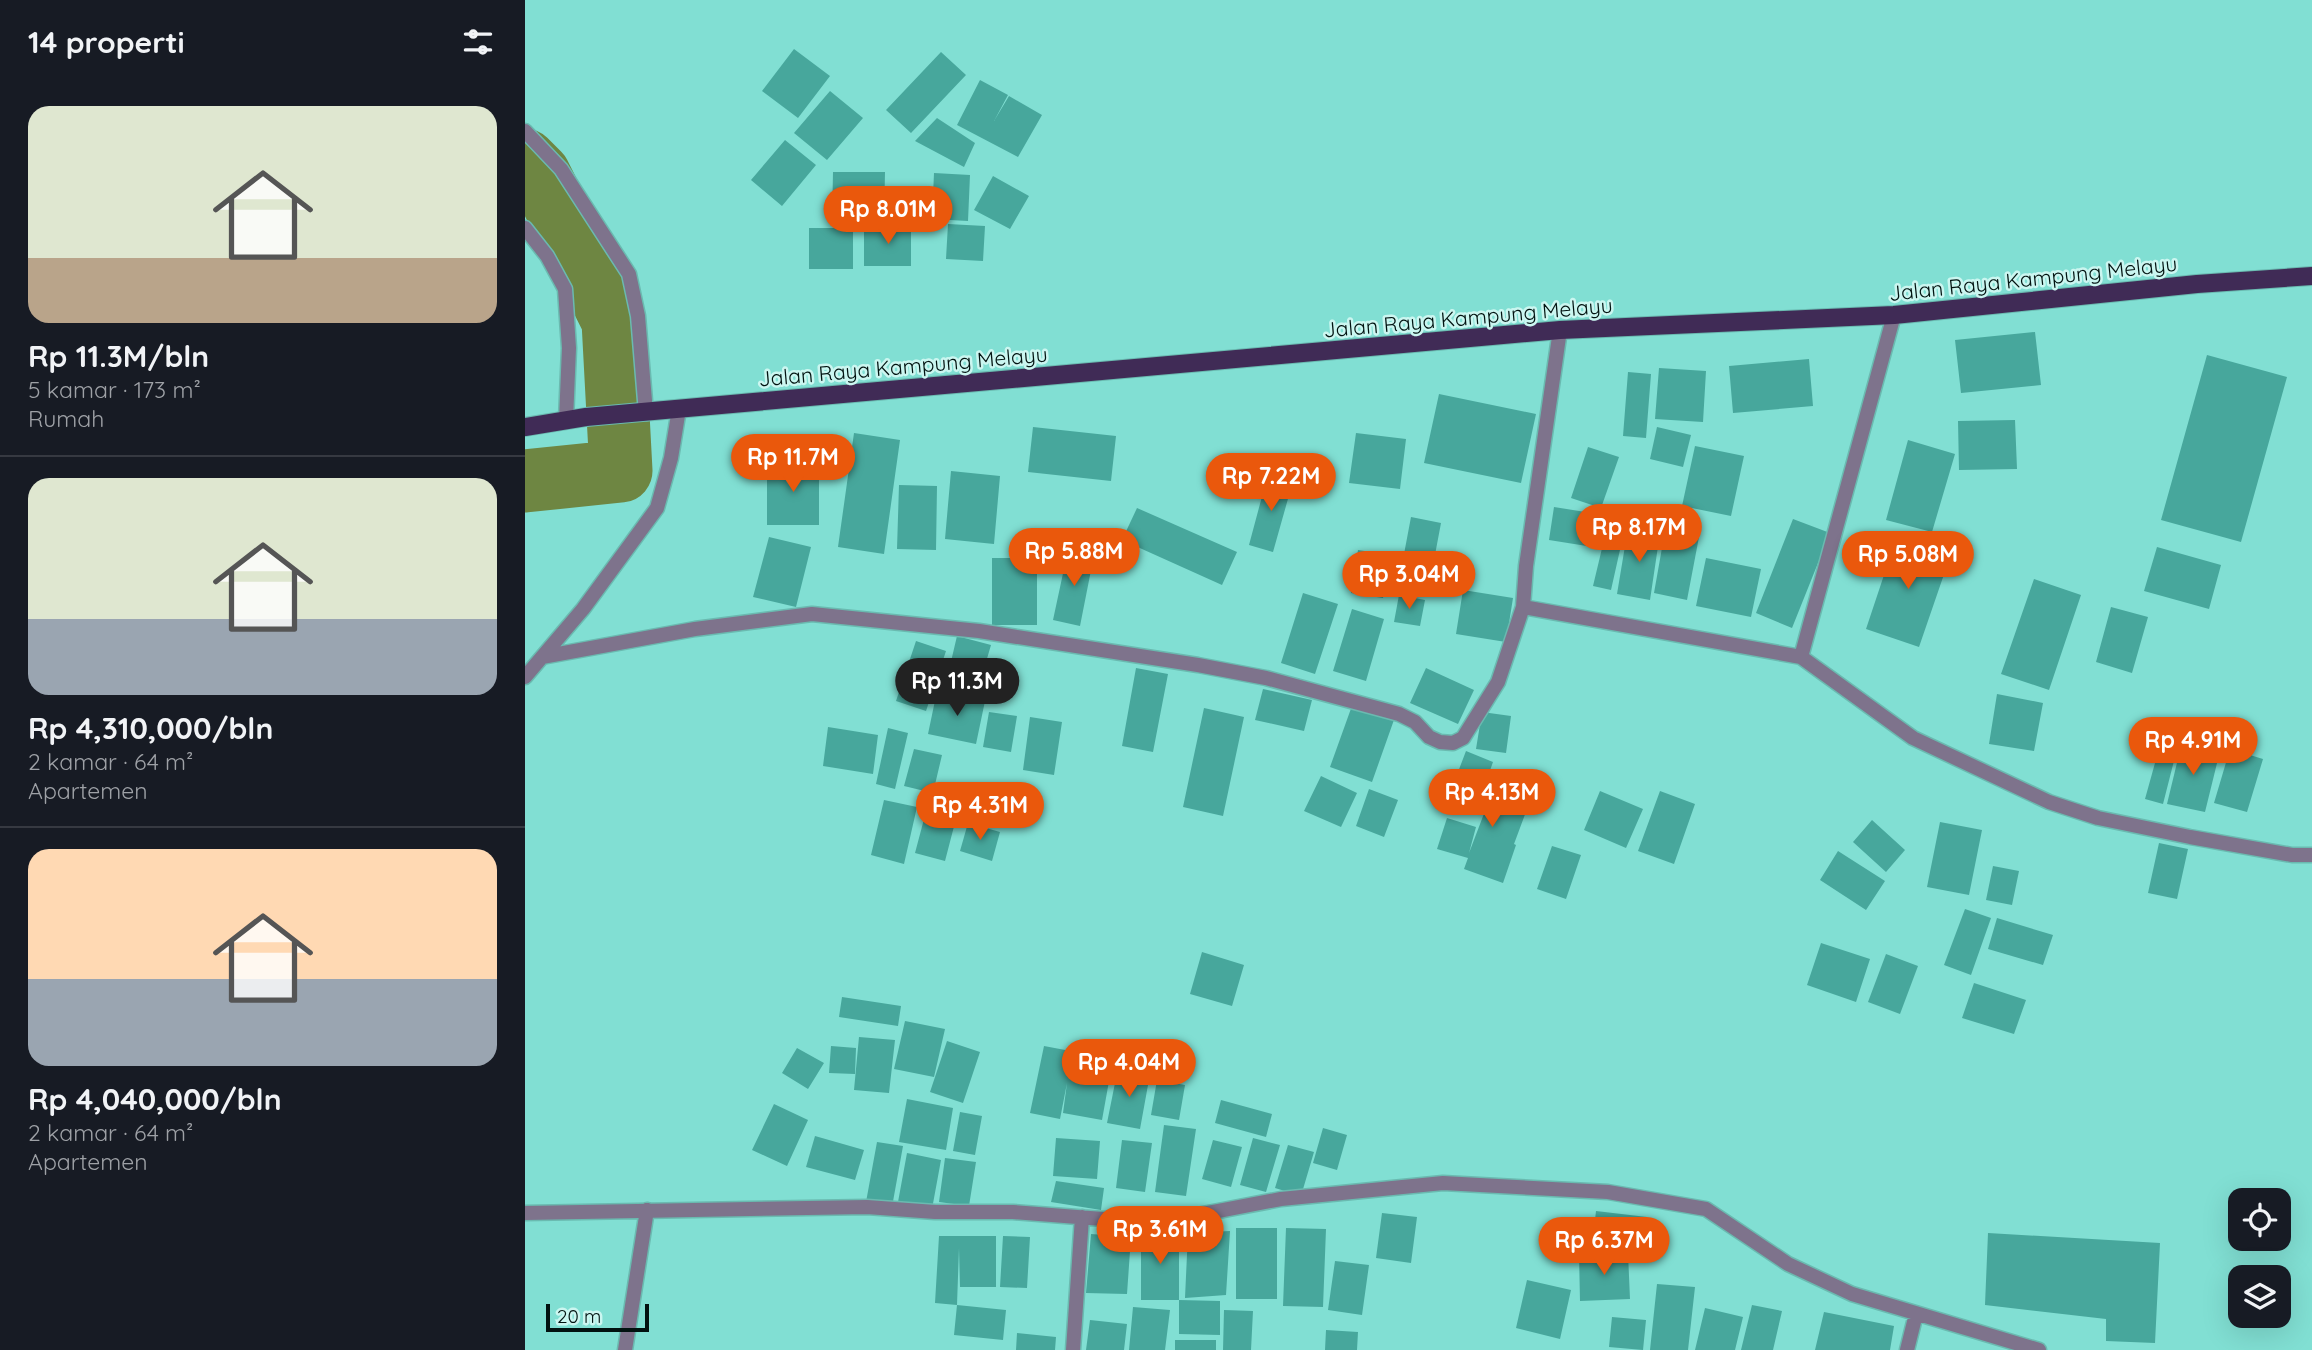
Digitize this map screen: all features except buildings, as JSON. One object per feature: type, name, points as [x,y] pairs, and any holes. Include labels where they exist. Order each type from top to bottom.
[{"type":"main road","name":"Jalan Raya Kampung Melayu","points":[[525,426],[586,417],[1560,330],[1894,315],[2312,276]]},
{"type":"street","points":[[525,131],[561,169],[629,274],[638,316],[638,413]]},
{"type":"street","points":[[525,228],[547,256],[565,289],[569,348],[566,420]]},
{"type":"street","points":[[1801,657],[1894,315]]},
{"type":"street","points":[[542,657],[695,629],[812,614],[979,631],[1266,678],[1399,714],[1415,722],[1429,737],[1440,742],[1453,743],[1463,738],[1498,682],[1523,607],[1526,566],[1560,330]]},
{"type":"street","points":[[525,677],[583,609],[657,508],[671,458],[679,409]]},
{"type":"street","points":[[1523,607],[1801,657],[1913,738],[2049,802],[2098,818],[2177,834],[2292,855],[2312,855]]},
{"type":"street","points":[[525,1213],[867,1208],[935,1212],[1013,1212],[1103,1219],[1188,1217],[1281,1199],[1443,1183],[1608,1192],[1706,1209],[1788,1264],[1852,1294],[2039,1350]]},
{"type":"street","points":[[625,1350],[647,1210]]},
{"type":"street","points":[[1073,1350],[1082,1217]]},
{"type":"street","points":[[1907,1350],[1916,1314]]},
{"type":"waterway","points":[[525,160],[539,174],[613,321],[621,471],[525,481]]}]
